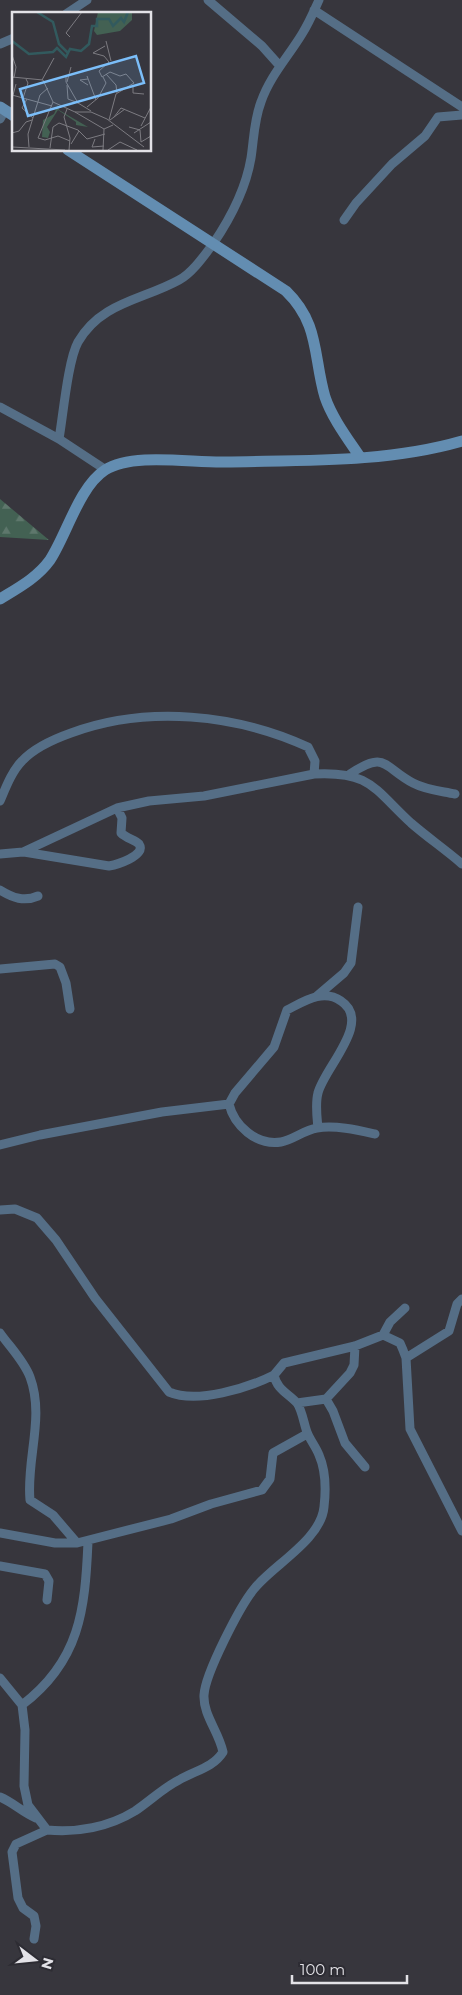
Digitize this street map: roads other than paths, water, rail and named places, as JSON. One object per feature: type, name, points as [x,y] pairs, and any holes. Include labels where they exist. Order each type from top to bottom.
[{"type":"main road","points":[[70,151],[286,291],[301,308],[315,344],[326,399],[360,457]]},
{"type":"main road","points":[[0,599],[41,571],[59,546],[85,494],[106,470],[139,461],[230,462],[360,457],[414,451],[462,441]]},
{"type":"street","points":[[69,12],[87,0]]},
{"type":"street","points":[[208,0],[262,46],[279,65]]},
{"type":"street","points":[[59,439],[77,344],[83,335],[102,314],[114,306],[180,280],[213,244],[229,217],[244,183],[251,159],[255,119],[262,100],[279,65],[304,32],[319,0]]},
{"type":"street","points":[[314,10],[462,107]]},
{"type":"street","points":[[0,44],[12,39]]},
{"type":"street","points":[[344,220],[356,203],[392,164],[425,136],[438,117],[462,115]]},
{"type":"street","points":[[0,407],[59,439],[106,470]]},
{"type":"street","points":[[0,801],[22,761],[37,748],[54,739],[96,724],[134,717],[188,717],[263,729],[308,747],[316,761],[314,774]]},
{"type":"street","points":[[350,774],[365,764],[375,761],[384,762],[415,784],[455,794]]},
{"type":"street","points":[[24,852],[117,808],[149,801],[195,797],[314,774],[350,774],[379,791],[410,822],[462,864]]},
{"type":"street","points":[[0,854],[24,852],[109,866],[123,864],[138,852],[140,848],[139,844],[121,833],[122,818],[117,808]]},
{"type":"street","points":[[0,890],[19,899],[28,900],[38,896]]},
{"type":"street","points":[[229,1104],[235,1093],[274,1047],[287,1010],[317,996],[344,973],[351,963],[358,907]]},
{"type":"street","points":[[0,968],[55,964],[60,967],[66,984],[70,1009]]},
{"type":"street","points":[[317,996],[337,998],[346,1004],[352,1022],[345,1043],[322,1082],[318,1094],[318,1128]]},
{"type":"street","points":[[229,1104],[238,1126],[258,1138],[279,1142],[318,1128],[375,1134]]},
{"type":"street","points":[[0,1145],[40,1135],[162,1112],[229,1104]]},
{"type":"street","points":[[0,1210],[15,1210],[38,1218],[56,1240],[95,1298],[169,1392],[178,1396],[192,1397],[245,1388],[274,1375],[284,1363],[355,1346],[383,1335],[390,1322],[405,1308]]},
{"type":"street","points":[[406,1358],[449,1332],[457,1304],[462,1299]]},
{"type":"street","points":[[0,1333],[30,1377],[33,1390],[35,1436],[30,1500],[53,1515],[77,1543]]},
{"type":"street","points":[[383,1335],[400,1343],[406,1358],[410,1429],[462,1531]]},
{"type":"street","points":[[297,1403],[326,1399],[350,1373],[354,1365],[355,1346]]},
{"type":"street","points":[[34,1940],[36,1926],[34,1916],[23,1908],[18,1898],[12,1852],[16,1844],[47,1830],[76,1831],[120,1819],[177,1780],[211,1765],[223,1752],[221,1742],[208,1714],[204,1693],[219,1652],[241,1609],[254,1589],[309,1537],[319,1523],[324,1510],[324,1466],[307,1434],[297,1403],[275,1383],[274,1375]]},
{"type":"street","points":[[326,1399],[334,1411],[345,1444],[365,1467]]},
{"type":"street","points":[[0,1533],[55,1543],[88,1542],[171,1519],[211,1504],[262,1490],[270,1479],[274,1453],[307,1434]]},
{"type":"street","points":[[22,1705],[42,1690],[71,1647],[80,1624],[86,1595],[88,1542]]},
{"type":"street","points":[[0,1566],[45,1574],[49,1581],[48,1600]]},
{"type":"street","points":[[0,1678],[22,1705],[25,1730],[24,1786],[28,1805],[47,1830]]},
{"type":"street","points":[[0,1797],[14,1803],[22,1812],[36,1818]]}]
